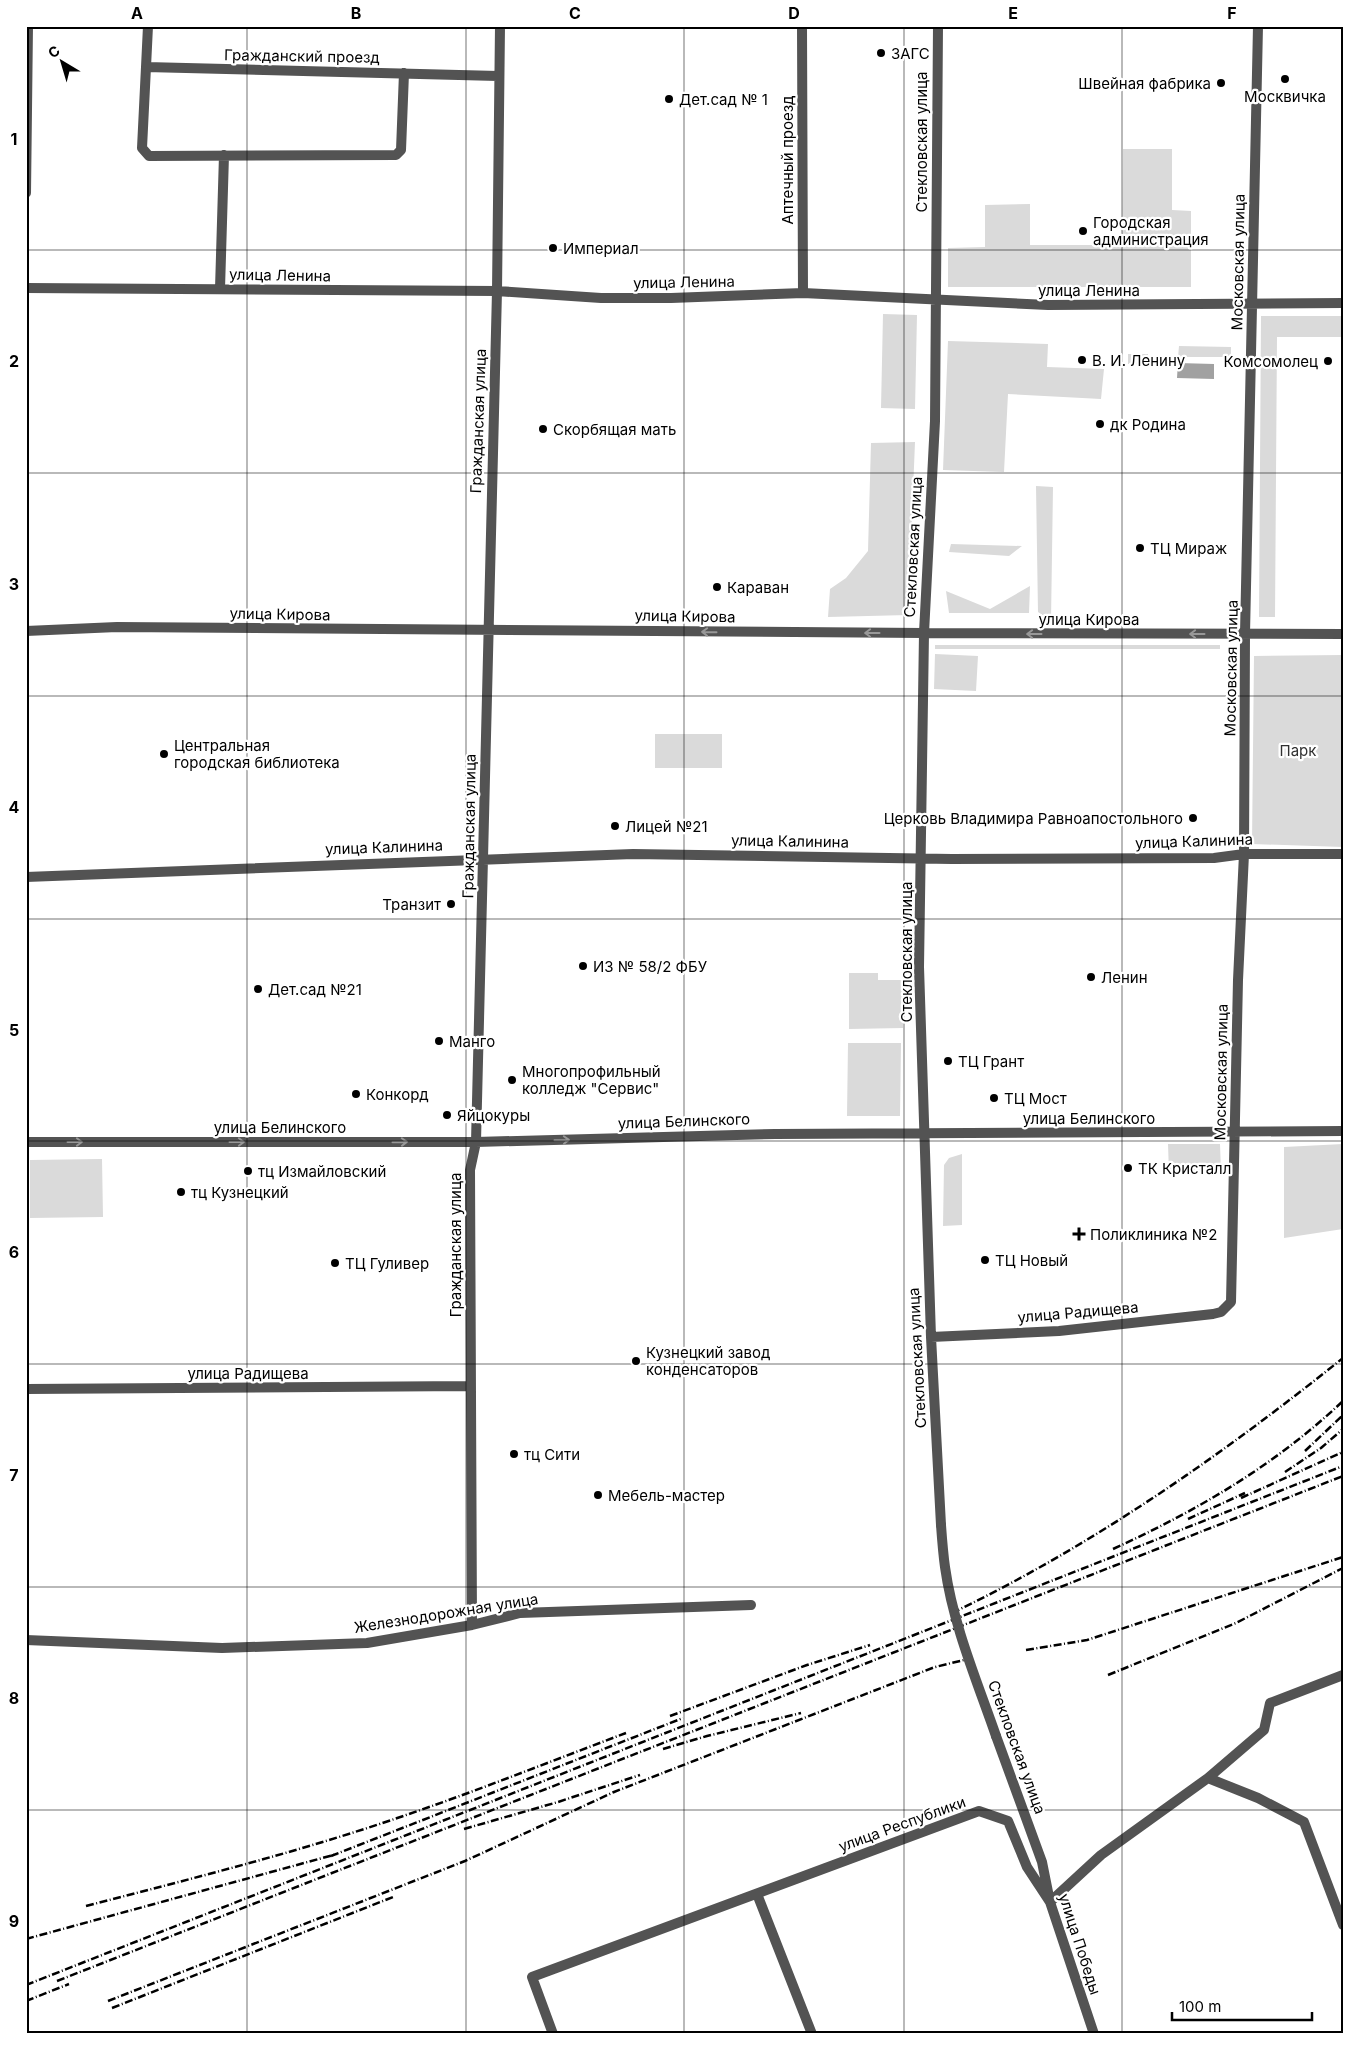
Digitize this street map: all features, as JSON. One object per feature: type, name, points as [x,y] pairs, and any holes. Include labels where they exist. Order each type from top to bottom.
[{"type":"street","points":[[26,194],[28,26]]},
{"type":"street","points":[[148,26],[142,148],[148,156],[399,154],[401,150],[404,73]]},
{"type":"street","name":"Гражданская улица","points":[[472,1625],[470,1170],[476,1142],[497,291],[500,26]]},
{"type":"street","name":"Аптечный проезд","points":[[802,26],[803,294]]},
{"type":"street","name":"Стекловская улица","points":[[938,26],[935,421],[924,634],[919,968],[930,1337],[941,1525],[945,1568],[951,1598],[962,1639],[1042,1862]]},
{"type":"street","name":"Московская улица","points":[[1227,1307],[1232,1295],[1238,980],[1244,854],[1246,634],[1258,26]]},
{"type":"street","name":"Гражданский проезд","points":[[146,67],[498,76]]},
{"type":"street","points":[[220,290],[224,155]]},
{"type":"street","name":"улица Ленина","points":[[26,288],[497,291],[631,298],[803,294],[1048,306],[1343,303]]},
{"type":"street","name":"улица Кирова","points":[[26,631],[118,628],[488,629],[924,634],[1343,634]]},
{"type":"street","name":"улица Калинина","points":[[26,877],[483,858],[633,854],[920,858],[1214,858],[1244,854],[1343,854]]},
{"type":"street","name":"улица Белинского","points":[[26,1142],[476,1142],[775,1134],[923,1135],[1343,1130]]},
{"type":"street","name":"улица Радищева","points":[[930,1337],[1059,1331],[1213,1314],[1227,1307]]},
{"type":"street","name":"улица Радищева","points":[[26,1389],[470,1386]]},
{"type":"street","name":"Железнодорожная улица","points":[[26,1640],[222,1648],[367,1643],[472,1625],[520,1613],[751,1605]]},
{"type":"street","points":[[1050,1902],[1101,1855],[1208,1778],[1264,1730],[1270,1702],[1343,1675]]},
{"type":"street","points":[[1208,1778],[1258,1798],[1304,1822],[1343,1925]]},
{"type":"street","name":"улица Республики","points":[[553,2034],[532,1977],[980,1811],[1008,1821],[1028,1867],[1050,1902]]},
{"type":"street","name":"улица Победы","points":[[1042,1862],[1050,1902],[1094,2034]]},
{"type":"street","points":[[757,1894],[812,2034]]},
{"type":"green space","points":[[1123,149],[1172,149],[1172,210],[1191,211],[1191,287],[948,287],[948,248],[985,247],[985,205],[1030,204],[1030,245],[1122,245]]},
{"type":"green space","points":[[883,314],[917,315],[915,409],[881,408]]},
{"type":"green space","points":[[1261,316],[1343,316],[1343,337],[1277,337],[1275,617],[1259,617]]},
{"type":"green space","points":[[948,341],[1048,344],[1047,367],[1104,369],[1101,399],[1008,394],[1004,472],[943,470]]},
{"type":"green space","points":[[1179,346],[1231,347],[1231,357],[1178,357]]},
{"type":"green space","points":[[1128,354],[1148,354],[1148,365],[1128,364]]},
{"type":"green space","points":[[915,442],[908,615],[828,617],[830,589],[846,578],[868,551],[871,443]]},
{"type":"green space","points":[[1036,486],[1053,487],[1051,621],[1038,612]]},
{"type":"green space","points":[[951,544],[1022,546],[1009,556],[949,552]]},
{"type":"green space","points":[[1030,586],[1029,613],[949,613],[946,591],[990,609]]},
{"type":"green space","points":[[935,645],[1220,645],[1220,649],[935,649]]},
{"type":"green space","points":[[935,654],[978,656],[976,691],[934,689]]},
{"type":"green space","name":"Парк","points":[[1343,655],[1343,847],[1252,844],[1254,656]]},
{"type":"green space","points":[[655,734],[722,734],[722,768],[655,768]]},
{"type":"green space","points":[[849,973],[878,973],[878,980],[903,980],[903,1028],[849,1029]]},
{"type":"green space","points":[[848,1043],[901,1043],[900,1116],[847,1116]]},
{"type":"green space","points":[[1168,1144],[1220,1144],[1221,1172],[1169,1173]]},
{"type":"green space","points":[[1343,1144],[1343,1229],[1284,1238],[1284,1147]]},
{"type":"green space","points":[[962,1154],[962,1225],[943,1226],[944,1165],[949,1158]]},
{"type":"green space","points":[[102,1159],[103,1217],[30,1218],[30,1160]]},
{"type":"shaded area","points":[[1178,363],[1214,364],[1214,379],[1177,378]]},
{"type":"railway","points":[[952,1613],[1055,1559],[1155,1497],[1251,1429],[1343,1358]]},
{"type":"railway","points":[[1113,1549],[1175,1519],[1234,1485],[1290,1446],[1343,1401]]},
{"type":"railway","points":[[1305,1451],[1343,1415]]},
{"type":"railway","points":[[1285,1472],[1321,1448],[1343,1429]]},
{"type":"railway","points":[[1241,1498],[1343,1452]]},
{"type":"railway","points":[[26,1985],[1343,1466]]},
{"type":"railway","points":[[57,1981],[1343,1476]]},
{"type":"railway","points":[[1188,1519],[1245,1493]]},
{"type":"railway","points":[[1026,1650],[1087,1640],[1343,1557]]},
{"type":"railway","points":[[1108,1675],[1236,1623],[1343,1568]]},
{"type":"railway","points":[[670,1716],[807,1665],[870,1645]]},
{"type":"railway","points":[[108,2001],[465,1861],[614,1792],[935,1667],[964,1660]]},
{"type":"railway","points":[[663,1749],[801,1713]]},
{"type":"railway","points":[[331,1856],[683,1718]]},
{"type":"railway","points":[[86,1906],[329,1840],[464,1795],[626,1733]]},
{"type":"railway","points":[[464,1829],[558,1802],[640,1775]]},
{"type":"railway","points":[[26,1939],[337,1854]]},
{"type":"railway","points":[[112,2008],[393,1897]]},
{"type":"railway","points":[[26,2001],[69,1984]]},
{"type":"place","name":"ЗАГС","points":[[881,53]]},
{"type":"place","name":"Москвичка","points":[[1285,79]]},
{"type":"place","name":"Швейная фабрика","points":[[1221,83]]},
{"type":"place","name":"Дет.сад № 1","points":[[669,99]]},
{"type":"place","name":"Городская администрация","points":[[1083,231]]},
{"type":"place","name":"Империал","points":[[553,248]]},
{"type":"place","name":"В. И. Ленину","points":[[1082,360]]},
{"type":"place","name":"Комсомолец","points":[[1328,361]]},
{"type":"place","name":"дк Родина","points":[[1100,424]]},
{"type":"place","name":"Скорбящая мать","points":[[543,429]]},
{"type":"place","name":"ТЦ Мираж","points":[[1140,548]]},
{"type":"place","name":"Караван","points":[[717,587]]},
{"type":"place","name":"Центральная городская библиотека","points":[[164,754]]},
{"type":"place","name":"Церковь Владимира Равноапостольного","points":[[1193,818]]},
{"type":"place","name":"Лицей №21","points":[[615,826]]},
{"type":"place","name":"Транзит","points":[[451,904]]},
{"type":"place","name":"ИЗ № 58/2 ФБУ","points":[[583,966]]},
{"type":"place","name":"Ленин","points":[[1091,977]]},
{"type":"place","name":"Дет.сад №21","points":[[258,989]]},
{"type":"place","name":"Манго","points":[[439,1041]]},
{"type":"place","name":"ТЦ Грант","points":[[948,1061]]},
{"type":"place","name":"Многопрофильный колледж \"Сервис\"","points":[[512,1080]]},
{"type":"place","name":"Конкорд","points":[[356,1094]]},
{"type":"place","name":"ТЦ Мост","points":[[994,1098]]},
{"type":"place","name":"Яйцокуры","points":[[447,1115]]},
{"type":"place","name":"ТК Кристалл","points":[[1128,1168]]},
{"type":"place","name":"тц Измайловский","points":[[248,1171]]},
{"type":"place","name":"тц Кузнецкий","points":[[181,1192]]},
{"type":"place","name":"Поликлиника №2","points":[[1079,1234]]},
{"type":"place","name":"ТЦ Новый","points":[[985,1260]]},
{"type":"place","name":"ТЦ Гуливер","points":[[335,1263]]},
{"type":"place","name":"Кузнецкий завод конденсаторов","points":[[636,1361]]},
{"type":"place","name":"тц Сити","points":[[514,1454]]},
{"type":"place","name":"Мебель-мастер","points":[[598,1495]]}]
